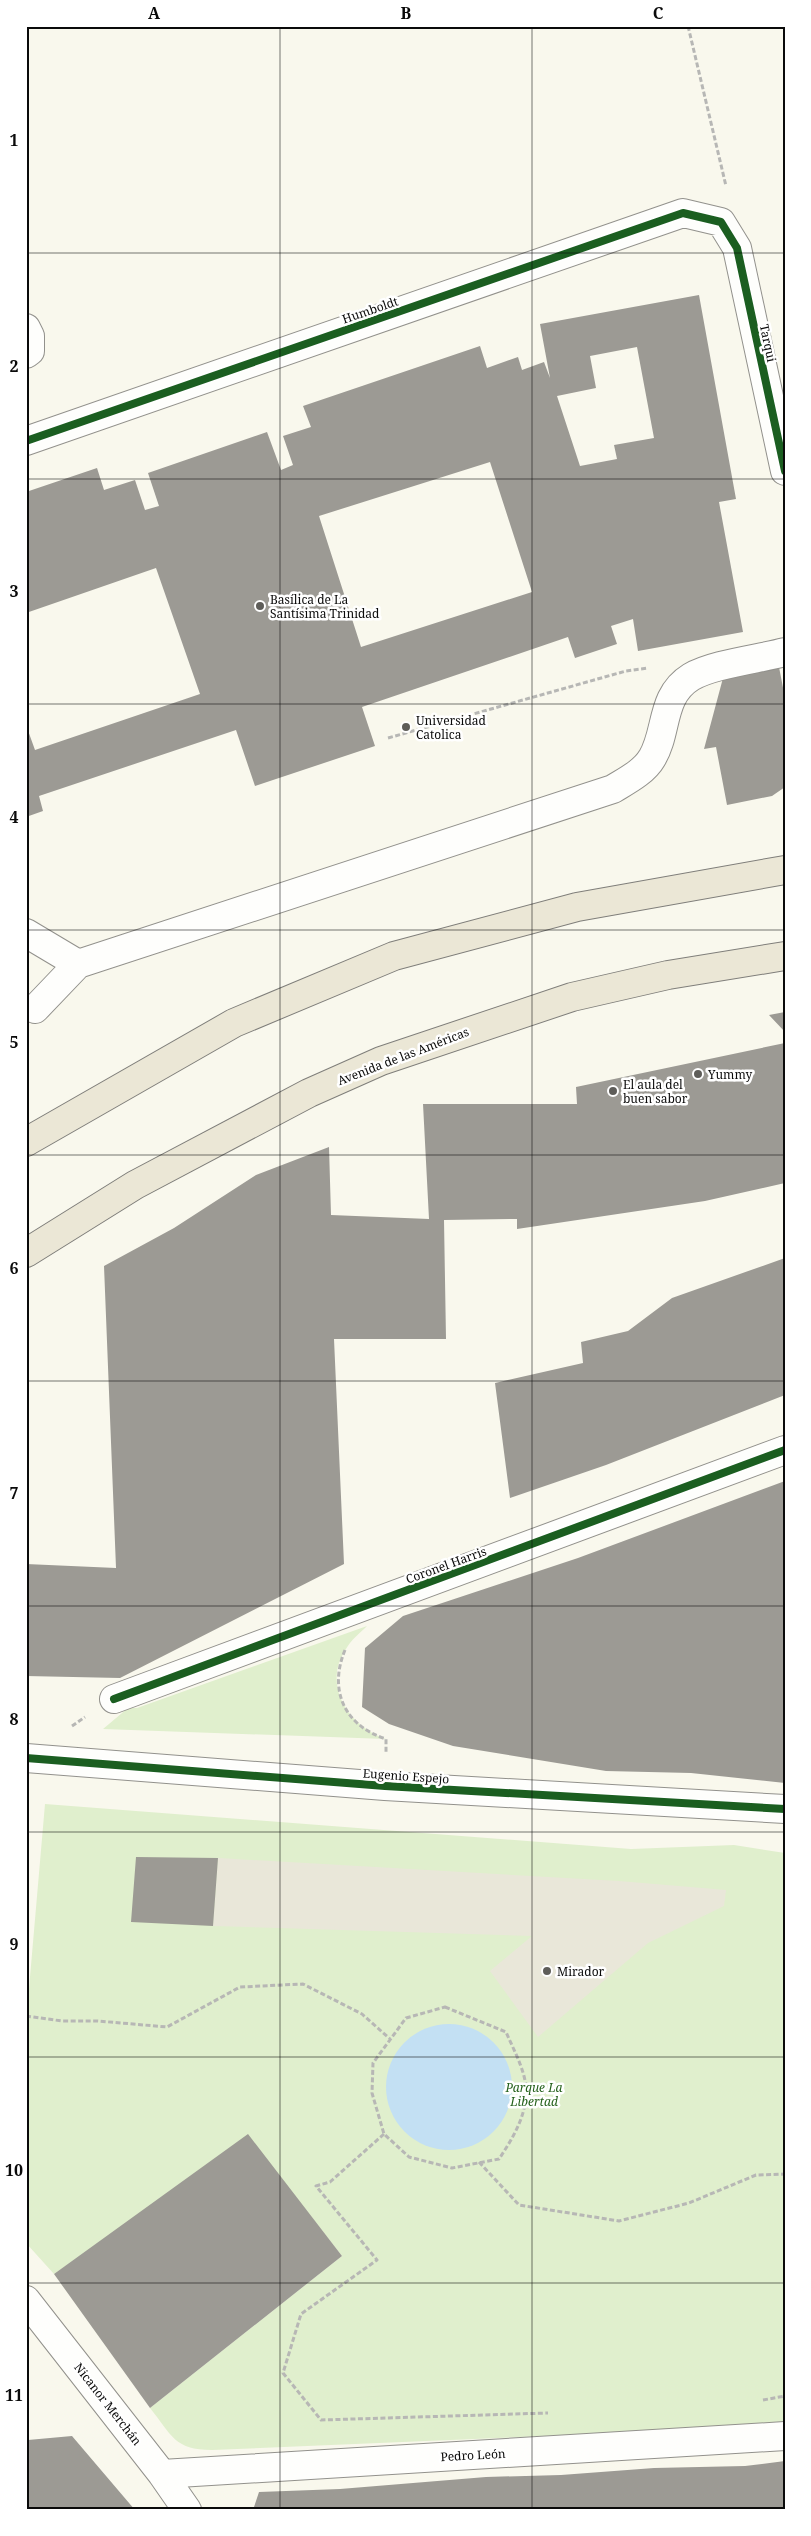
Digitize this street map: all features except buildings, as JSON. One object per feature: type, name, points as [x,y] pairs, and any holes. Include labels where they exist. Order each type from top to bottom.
[{"type":"main road","points":[[26,1142],[234,1023],[394,956],[577,907],[785,870]]},
{"type":"main road","name":"Avenida de las Américas","points":[[26,1253],[135,1184],[309,1093],[381,1061],[572,997],[668,975],[785,956]]},
{"type":"street","name":"Humboldt","points":[[26,441],[683,213],[721,222]]},
{"type":"street","name":"Tarqui","points":[[721,222],[737,248],[775,384],[785,471]]},
{"type":"street","points":[[26,328],[30,336],[30,351],[26,354]]},
{"type":"street","points":[[35,1009],[78,964],[613,789],[638,773],[652,758],[673,696],[680,686],[692,676],[785,652]]},
{"type":"street","points":[[26,933],[78,964]]},
{"type":"street","name":"Coronel Harris","points":[[114,1700],[785,1450]]},
{"type":"street","name":"Eugenio Espejo","points":[[26,1758],[385,1786],[785,1809]]},
{"type":"street","name":"Nicanor Merchán","points":[[26,2300],[162,2474],[187,2510]]},
{"type":"street","name":"Pedro León","points":[[162,2474],[785,2436]]},
{"type":"path","points":[[688,26],[727,194],[721,222]]},
{"type":"path","points":[[388,738],[626,671],[656,667],[692,676]]},
{"type":"path","points":[[366,1606],[367,1626],[345,1650],[338,1678],[342,1703],[350,1716],[366,1731],[386,1740],[385,1786]]},
{"type":"path","points":[[26,2016],[62,2021],[98,2021],[167,2027],[240,1987],[303,1984],[362,2014],[390,2039]]},
{"type":"path","points":[[445,2007],[506,2032],[524,2076],[524,2107],[517,2132],[499,2159],[452,2168],[409,2157],[384,2134],[372,2092],[373,2062],[390,2039],[406,2018],[445,2007]]},
{"type":"path","points":[[384,2134],[330,2182],[316,2186],[377,2260],[301,2314],[283,2373],[321,2420],[558,2412]]},
{"type":"path","points":[[480,2162],[519,2205],[620,2221],[689,2203],[756,2175],[785,2174]]},
{"type":"path","points":[[756,2401],[785,2396]]},
{"type":"green space","points":[[367,1626],[350,1643],[339,1663],[338,1691],[351,1715],[361,1725],[386,1739],[103,1729],[128,1708],[137,1708]]},
{"type":"green space","name":"Parque La Libertad","points":[[45,1804],[631,1849],[734,1845],[785,1853],[785,2426],[212,2450],[189,2447],[175,2439],[150,2408],[342,2256],[251,2140],[54,2274],[26,2243],[26,2023]]},
{"type":"shaded area","points":[[218,1858],[619,1881],[726,1890],[724,1906],[648,1943],[538,2037],[490,1971],[532,1936],[213,1926]]},
{"type":"water","points":[[449,2024],[473,2029],[484,2034],[494,2042],[502,2052],[507,2063],[512,2087],[507,2111],[502,2122],[494,2132],[484,2140],[473,2145],[449,2150],[425,2145],[414,2140],[404,2132],[396,2122],[391,2111],[386,2087],[391,2063],[396,2052],[404,2042],[414,2034],[425,2029]]},
{"type":"cycle path","points":[[26,441],[683,213],[721,222],[737,248],[785,471]]},
{"type":"cycle path","points":[[114,1699],[785,1450]]},
{"type":"cycle path","points":[[26,1758],[385,1786],[785,1809]]},
{"type":"place","name":"Basílica de La Santísima Trinidad","points":[[260,606]]},
{"type":"place","name":"Universidad Catolica","points":[[406,727]]},
{"type":"place","name":"Yummy","points":[[698,1074]]},
{"type":"place","name":"El aula del buen sabor","points":[[613,1091]]},
{"type":"place","name":"Mirador","points":[[547,1971]]}]
